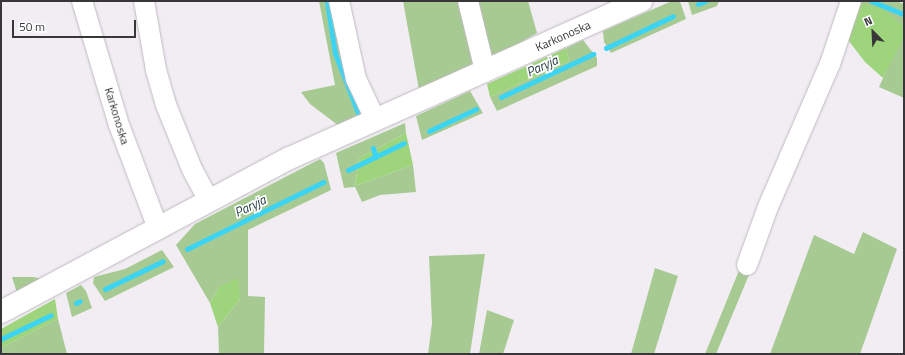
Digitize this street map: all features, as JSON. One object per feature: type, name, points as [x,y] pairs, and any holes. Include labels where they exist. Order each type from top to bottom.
[{"type":"street","name":"Karkonoska","points":[[82,1],[119,124],[158,228]]},
{"type":"street","points":[[144,1],[156,70],[166,106],[192,168],[209,201]]},
{"type":"street","points":[[339,1],[356,78],[375,119]]},
{"type":"street","points":[[468,1],[485,71]]},
{"type":"street","name":"Karkonoska","points":[[1,312],[290,158],[641,1]]},
{"type":"street","points":[[746,265],[768,207],[830,64],[851,1]]},
{"type":"green space","points":[[319,1],[335,1],[365,115],[339,126],[310,104],[301,92],[335,85]]},
{"type":"green space","points":[[403,1],[463,1],[476,64],[419,90]]},
{"type":"green space","points":[[474,1],[528,1],[537,33],[495,57],[485,54]]},
{"type":"green space","points":[[672,1],[679,1],[686,19],[611,53],[604,42],[603,31]]},
{"type":"green space","points":[[688,1],[719,1],[717,6],[692,15]]},
{"type":"green space","points":[[896,1],[904,4],[904,27],[856,2]]},
{"type":"green space","points":[[856,2],[883,9],[904,27],[904,37],[883,78],[865,62],[845,36]]},
{"type":"green space","points":[[902,36],[904,37],[904,98],[879,87]]},
{"type":"green space","points":[[583,40],[597,58],[597,66],[497,111],[490,97],[569,61],[566,48]]},
{"type":"green space","points":[[566,48],[569,61],[490,97],[487,84]]},
{"type":"green space","points":[[470,91],[483,113],[422,140],[416,116]]},
{"type":"green space","points":[[405,123],[406,133],[359,158],[355,186],[413,165],[416,192],[380,195],[362,202],[355,187],[344,188],[336,153]]},
{"type":"green space","points":[[406,133],[413,165],[355,186],[359,158]]},
{"type":"green space","points":[[320,159],[324,163],[331,190],[248,230],[248,296],[265,297],[264,354],[219,354],[218,327],[240,299],[219,287],[210,303],[176,245],[195,224]]},
{"type":"green space","points":[[863,232],[897,249],[860,354],[770,354],[814,235],[854,254]]},
{"type":"green space","points":[[162,250],[174,267],[105,301],[93,283],[94,277],[125,269]]},
{"type":"green space","points":[[485,254],[470,354],[428,354],[432,323],[429,256]]},
{"type":"green space","points":[[655,268],[678,276],[654,354],[631,354]]},
{"type":"green space","points":[[740,268],[751,270],[716,354],[705,354]]},
{"type":"green space","points":[[12,277],[33,277],[48,280],[17,293]]},
{"type":"green space","points":[[238,278],[240,299],[218,327],[210,303],[219,287]]},
{"type":"green space","points":[[81,285],[86,291],[92,308],[72,317],[66,293]]},
{"type":"green space","points":[[55,299],[58,319],[1,348],[1,329]]},
{"type":"green space","points":[[487,310],[514,320],[503,354],[479,354]]},
{"type":"green space","points":[[58,319],[67,354],[1,354],[1,348]]},
{"type":"waterway","points":[[327,1],[335,53],[358,113]]},
{"type":"waterway","name":"Paryja","points":[[698,4],[705,1]]},
{"type":"waterway","name":"Paryja","points":[[871,1],[904,14]]},
{"type":"waterway","name":"Paryja","points":[[606,48],[673,16]]},
{"type":"waterway","name":"Paryja","points":[[501,97],[593,54]]},
{"type":"waterway","name":"Paryja","points":[[429,131],[476,109]]},
{"type":"waterway","name":"Paryja","points":[[348,170],[404,143]]},
{"type":"waterway","points":[[373,148],[376,157]]},
{"type":"waterway","name":"Paryja","points":[[187,249],[323,182]]},
{"type":"waterway","name":"Paryja","points":[[105,289],[163,261]]},
{"type":"waterway","name":"Paryja","points":[[76,303],[80,301]]},
{"type":"waterway","name":"Paryja","points":[[1,339],[51,315]]}]
